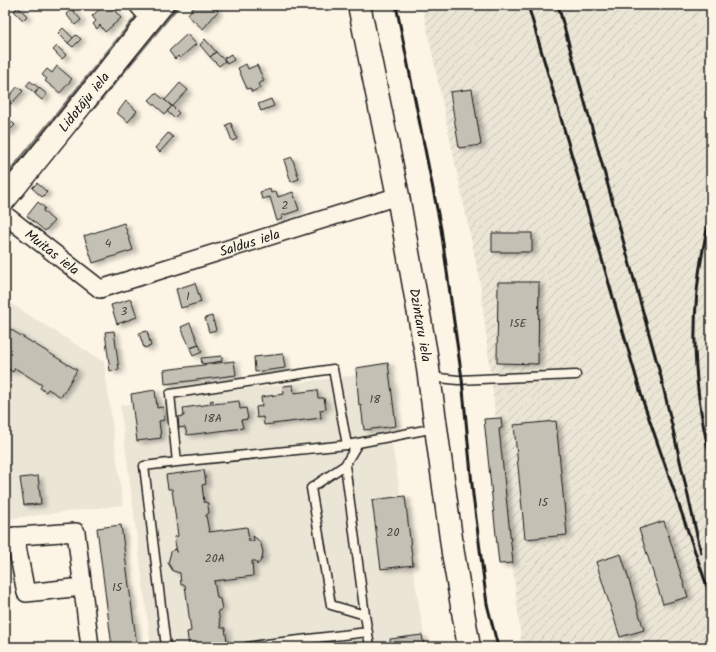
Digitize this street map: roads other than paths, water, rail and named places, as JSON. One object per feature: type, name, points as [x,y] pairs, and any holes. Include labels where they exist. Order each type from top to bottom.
[{"type":"street","name":"Dzintaru iela","points":[[359,5],[398,196],[429,377],[453,553],[469,647]]},
{"type":"street","name":"Lidotāju iela","points":[[5,199],[150,10]]},
{"type":"street","name":"Saldus iela","points":[[100,288],[398,196]]},
{"type":"street","name":"Muitas iela","points":[[5,215],[100,288]]},
{"type":"street","points":[[82,587],[26,593],[10,536],[76,532],[90,647]]},
{"type":"lane","points":[[176,462],[170,394],[333,369],[347,444]]},
{"type":"lane","points":[[429,377],[458,380],[576,375]]},
{"type":"lane","points":[[166,647],[144,466],[358,443],[436,428]]},
{"type":"lane","points":[[358,443],[345,465],[311,488],[331,605],[365,615]]},
{"type":"lane","points":[[345,465],[370,647]]},
{"type":"lane","points":[[247,647],[267,646],[368,632]]},
{"type":"waterway","points":[[92,109],[178,5]]},
{"type":"waterway","points":[[5,179],[137,17]]},
{"type":"railway","points":[[396,5],[441,229],[462,379],[473,495],[487,604],[498,647]]},
{"type":"railway","points":[[528,5],[644,404],[711,598]]},
{"type":"railway","points":[[558,5],[661,377],[701,553]]},
{"type":"railway","points":[[711,214],[699,276],[695,337],[699,398],[711,460]]}]
